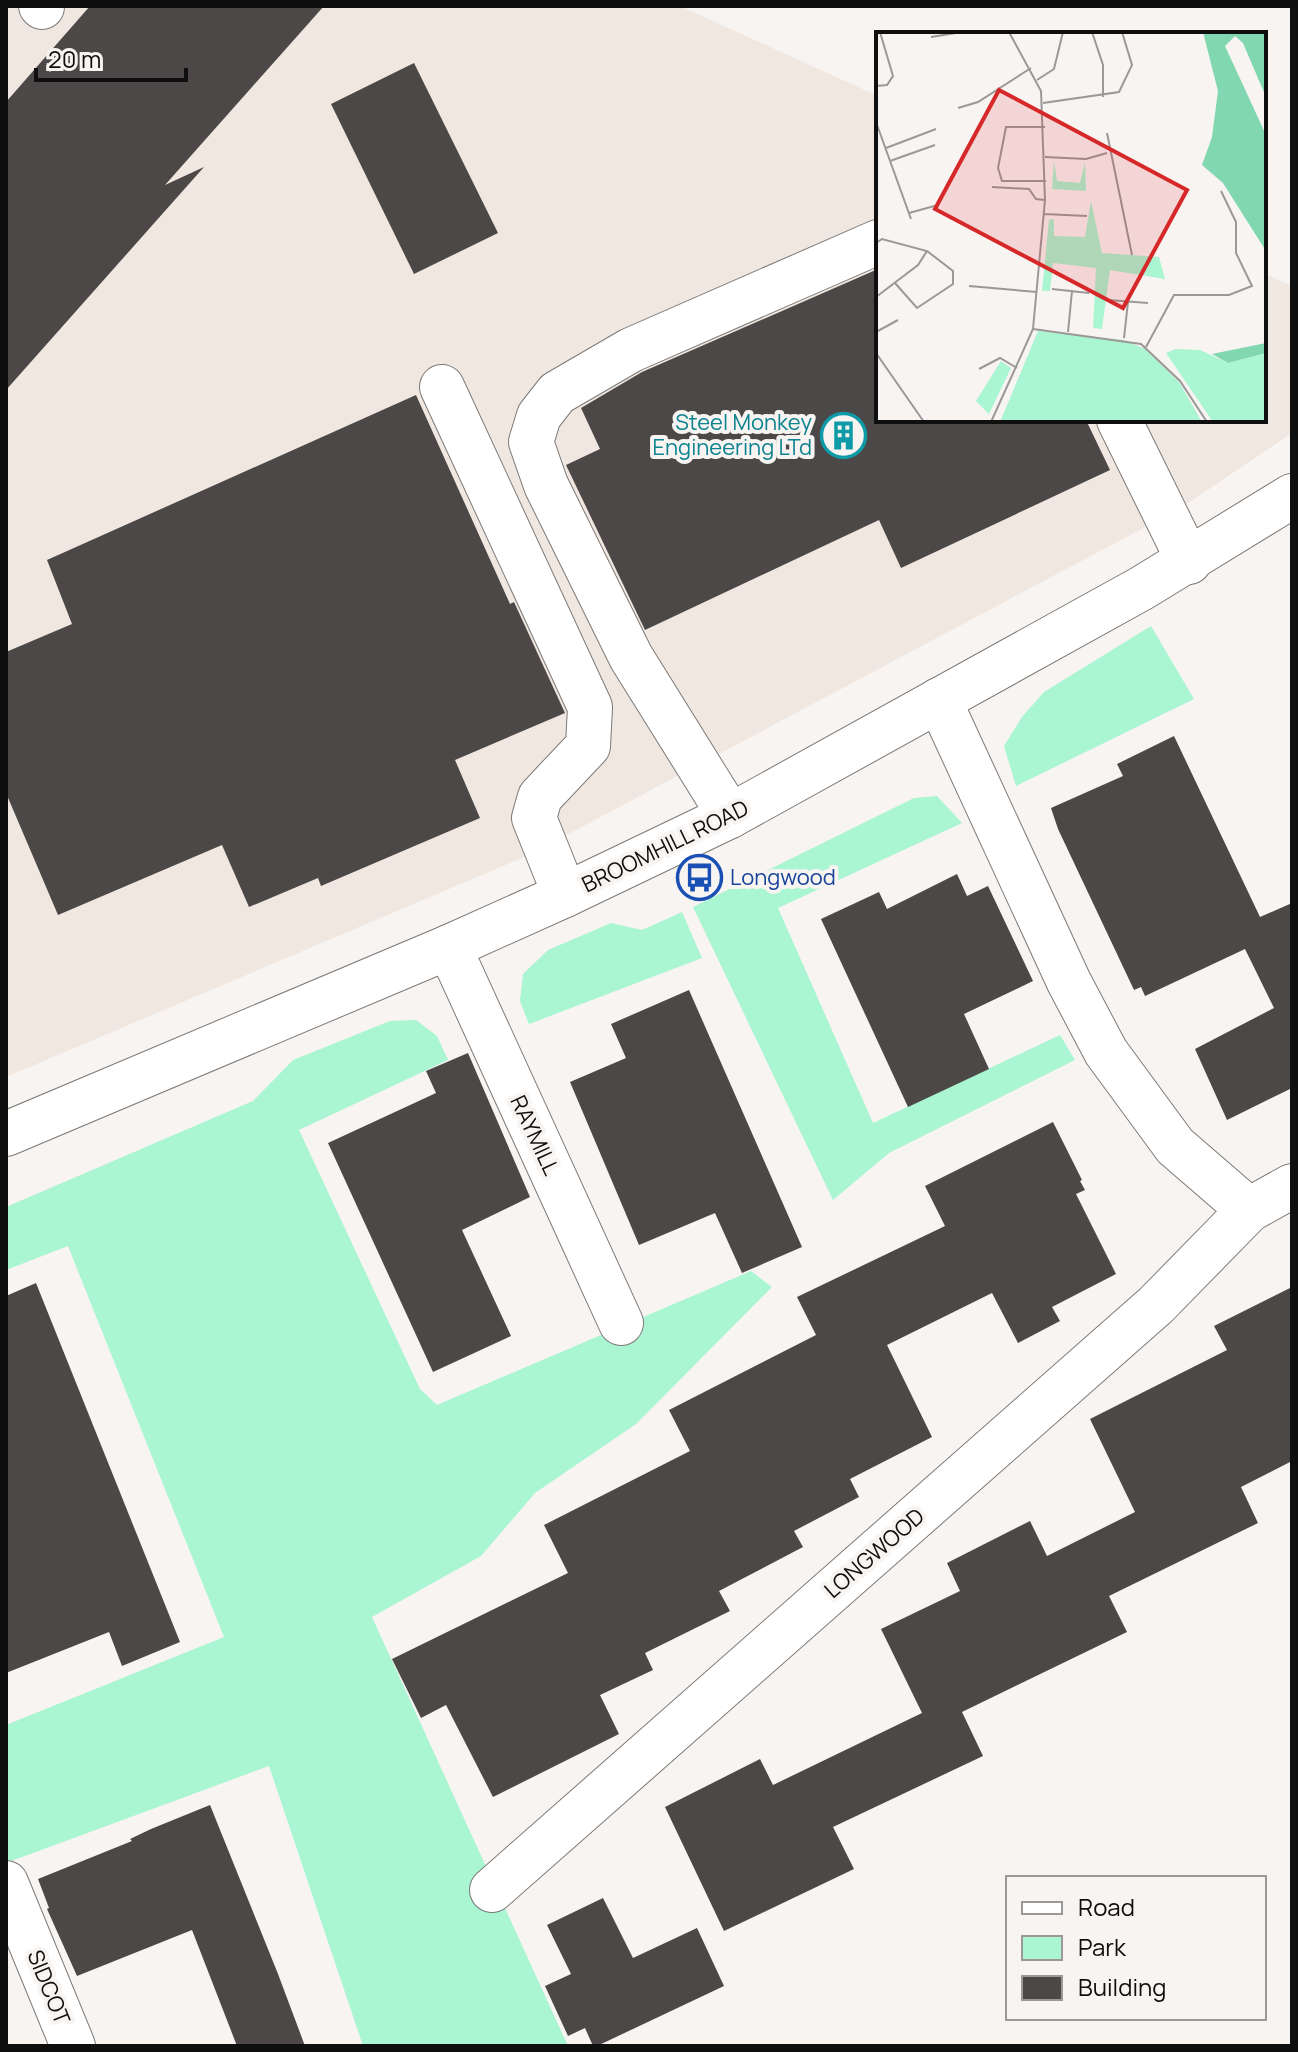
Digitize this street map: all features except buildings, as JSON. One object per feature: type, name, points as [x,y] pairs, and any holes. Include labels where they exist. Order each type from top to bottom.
[{"type":"street","points":[[730,816],[631,657],[546,485],[531,442],[539,416],[557,393],[631,350],[876,243]]},
{"type":"street","points":[[442,387],[590,707],[588,746],[540,797],[534,818],[565,895]]},
{"type":"street","points":[[1120,422],[1189,562]]},
{"type":"street","name":"BROOMHILL ROAD","points":[[6,1134],[449,947],[730,816],[1189,562],[1292,496]]},
{"type":"street","points":[[939,700],[1069,982],[1106,1052],[1175,1146],[1249,1210]]},
{"type":"street","name":"RAYMILL","points":[[449,947],[621,1323]]},
{"type":"street","name":"LONGWOOD","points":[[492,1890],[1156,1305],[1249,1210],[1292,1186]]},
{"type":"street","name":"SIDCOT","points":[[6,1883],[73,2046]]},
{"type":"shaded area","points":[[6,6],[680,6],[876,95],[876,422],[1266,422],[1266,274],[1292,286],[1292,433],[1181,508],[529,855],[6,1077]]},
{"type":"green space","points":[[1151,626],[1194,699],[1016,786],[1004,746],[1022,717],[1044,692]]},
{"type":"green space","points":[[937,796],[962,823],[778,908],[873,1123],[1060,1035],[1075,1060],[889,1153],[833,1200],[693,907],[914,798]]},
{"type":"green space","points":[[682,912],[702,958],[529,1024],[520,1001],[523,974],[548,950],[611,923],[642,930]]},
{"type":"green space","points":[[416,1020],[437,1036],[448,1060],[299,1130],[420,1389],[437,1405],[751,1271],[772,1287],[636,1424],[535,1493],[481,1556],[372,1617],[568,2046],[363,2046],[269,1766],[6,1863],[6,1725],[224,1637],[68,1246],[6,1270],[6,1207],[253,1101],[293,1060],[390,1021]]},
{"type":"place","name":"Steel Monkey Engineering LTd","points":[[843,435]]},
{"type":"place","name":"Longwood","points":[[699,877]]}]
